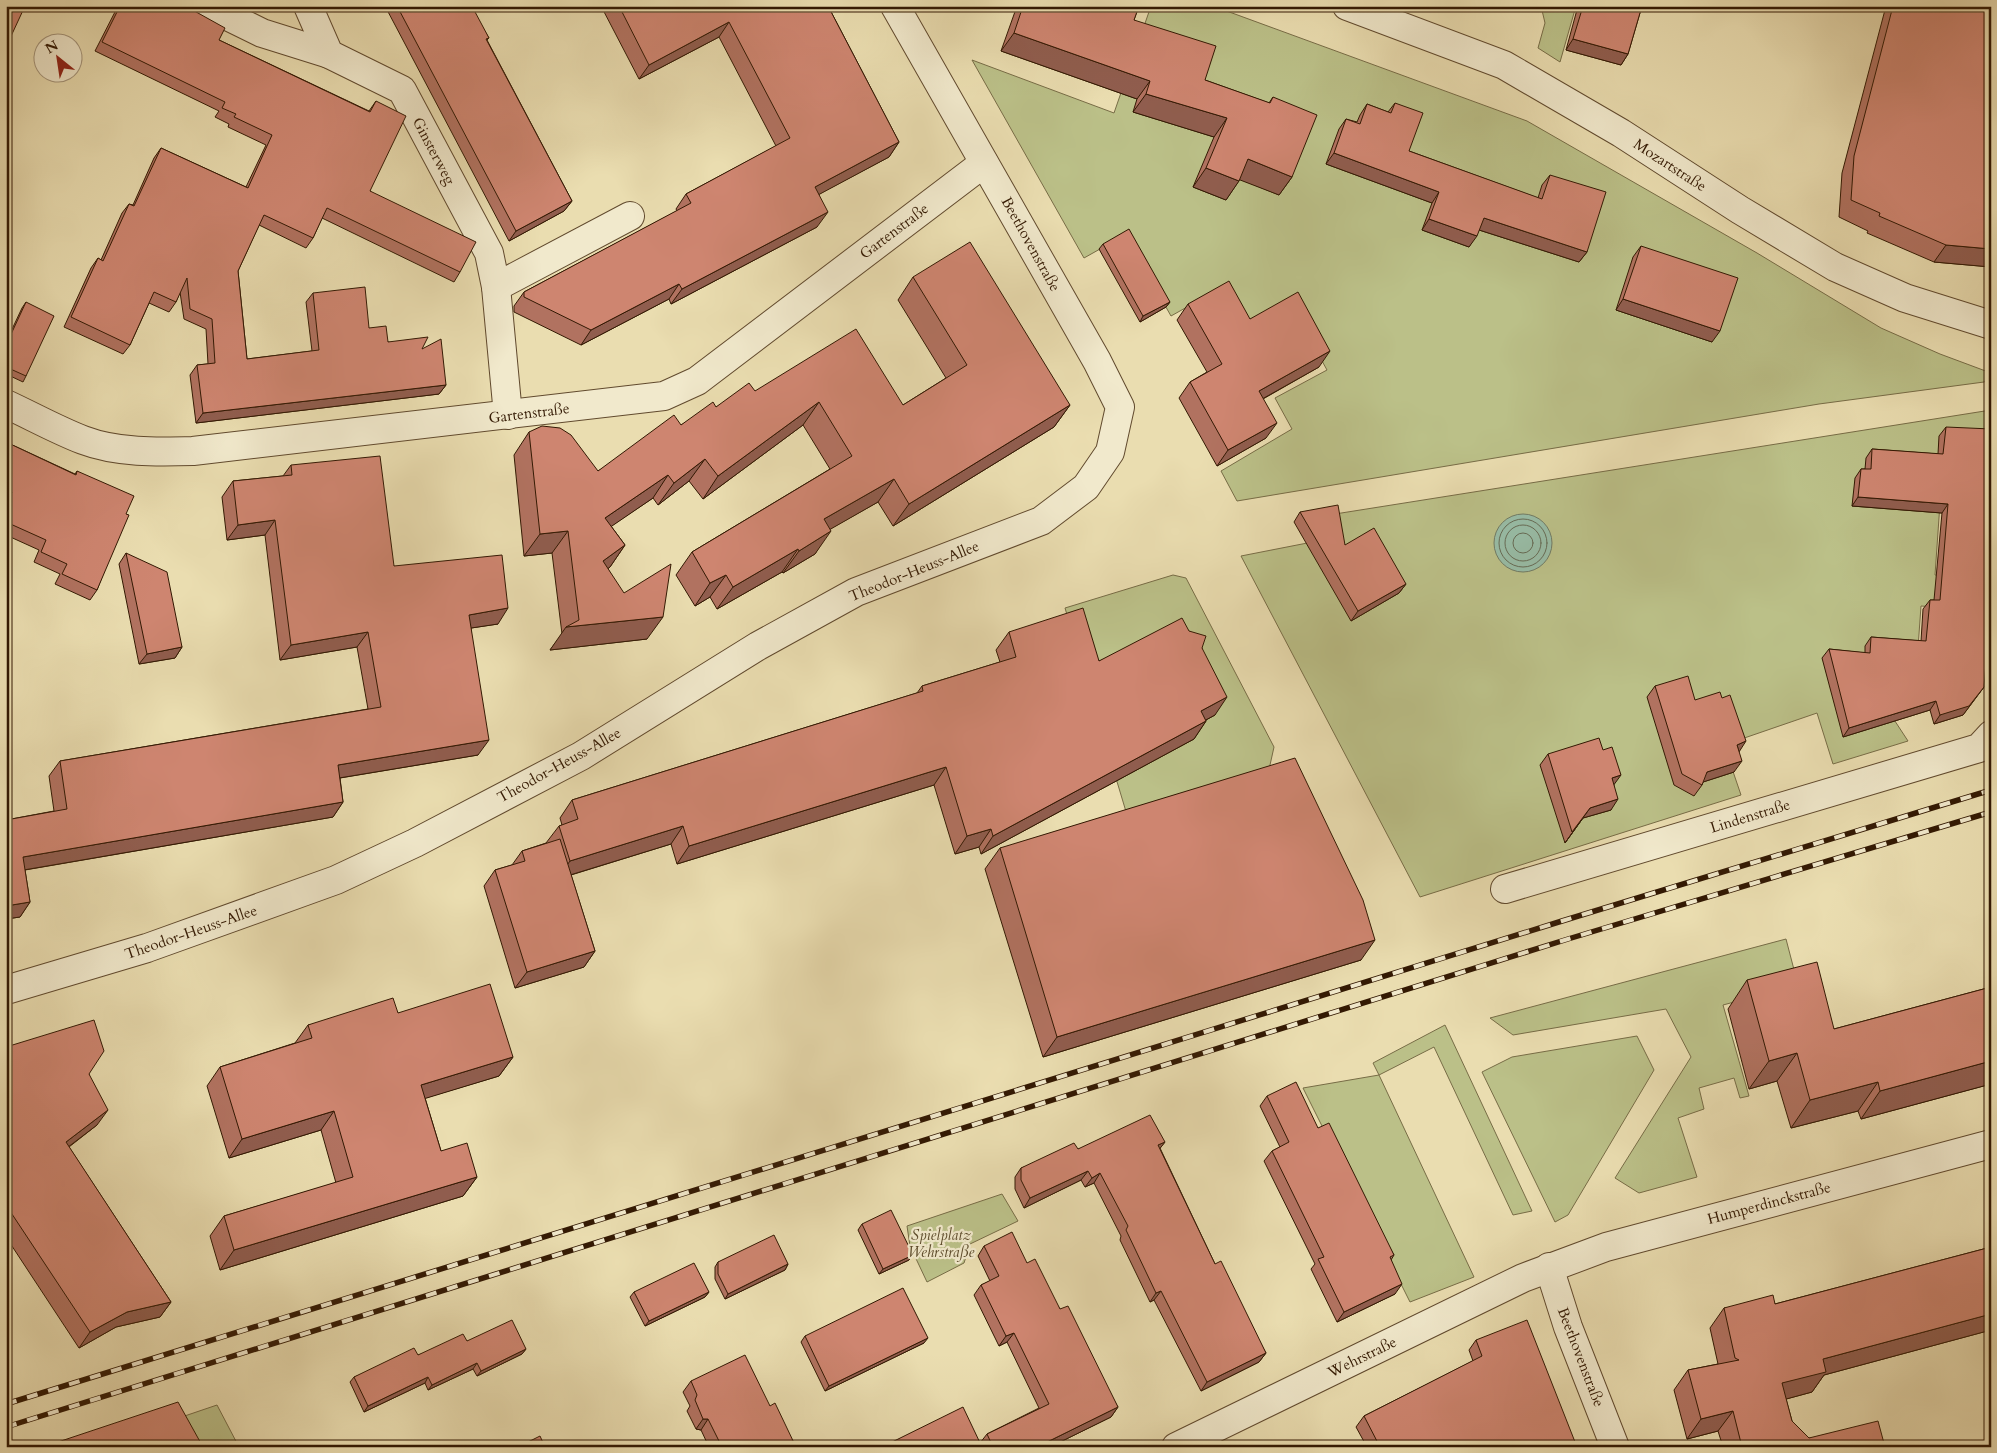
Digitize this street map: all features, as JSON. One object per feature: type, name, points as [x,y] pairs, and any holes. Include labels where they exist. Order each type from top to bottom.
[{"type":"street","name":"Ginsterweg","points":[[207,6],[262,33],[329,54],[402,90],[489,253],[496,287],[508,415]]},
{"type":"street","points":[[308,6],[329,54]]},
{"type":"street","name":"Beethovenstraße","points":[[895,6],[1097,361],[1120,407],[1110,452],[1086,487]]},
{"type":"street","name":"Mozartstraße","points":[[1347,6],[1504,65],[1621,133],[1740,210],[1835,267],[1905,298],[1991,325]]},
{"type":"street","name":"Gartenstraße","points":[[6,404],[84,440],[116,448],[153,452],[203,450],[664,396],[697,381],[984,163]]},
{"type":"street","points":[[496,287],[630,216]]},
{"type":"street","name":"Theodor-Heuss-Allee","points":[[6,990],[147,948],[336,880],[415,843],[581,756],[758,646],[856,592],[1041,521],[1086,487]]},
{"type":"street","name":"Lindenstraße","points":[[1505,889],[1979,748],[1991,735]]},
{"type":"street","name":"Humperdinckstraße","points":[[1548,1267],[1606,1247],[1991,1144]]},
{"type":"street","name":"Beethovenstraße","points":[[1548,1267],[1568,1327],[1615,1447]]},
{"type":"street","name":"Wehrstraße","points":[[1176,1447],[1548,1267]]},
{"type":"green space","points":[[1151,6],[1213,6],[1527,121],[1757,253],[1881,328],[1940,354],[1991,373],[1991,378],[1984,382],[1819,404],[1237,501],[1221,471],[1292,429],[1275,398],[1327,370],[1289,301],[1242,325],[1221,288],[1171,316],[1125,235],[1084,258],[972,60],[1114,113]]},
{"type":"green space","points":[[1541,6],[1576,6],[1560,62],[1538,48],[1545,23]]},
{"type":"green space","points":[[1991,410],[1991,435],[1945,432],[1935,575],[1982,580],[1982,610],[1921,606],[1917,662],[1872,686],[1908,741],[1833,764],[1817,713],[1724,745],[1741,795],[1420,897],[1241,556],[1338,537],[1335,514]]},
{"type":"green space","points":[[1173,575],[1186,578],[1274,747],[1266,783],[1130,825],[1065,608]]},
{"type":"green space","points":[[1786,939],[1798,985],[1723,1005],[1749,1096],[1740,1098],[1734,1078],[1699,1088],[1704,1109],[1678,1118],[1697,1177],[1639,1193],[1615,1178],[1691,1057],[1666,1009],[1513,1035],[1490,1018]]},
{"type":"green space","points":[[1445,1025],[1532,1211],[1513,1215],[1434,1047],[1379,1075],[1373,1063]]},
{"type":"green space","points":[[1637,1036],[1654,1070],[1568,1215],[1555,1222],[1482,1072],[1512,1057]]},
{"type":"green space","points":[[1379,1075],[1474,1277],[1410,1302],[1303,1088]]},
{"type":"green space","name":"Spielplatz Wehrstraße","points":[[1002,1194],[1018,1221],[970,1244],[964,1263],[927,1282],[910,1246],[907,1226]]},
{"type":"green space","points":[[217,1405],[239,1447],[177,1447],[164,1423]]},
{"type":"water","points":[[1523,514],[1534,516],[1547,527],[1552,543],[1550,554],[1539,567],[1523,572],[1512,570],[1499,559],[1494,543],[1496,532],[1507,519]]},
{"type":"building","points":[[6,6],[25,6],[6,47]]},
{"type":"building","points":[[120,6],[190,6],[189,8],[225,28],[219,40],[370,112],[376,101],[406,116],[370,191],[476,242],[460,272],[327,208],[313,238],[264,215],[238,271],[247,359],[319,350],[313,293],[365,287],[369,328],[386,326],[388,342],[428,337],[422,349],[441,339],[446,385],[203,413],[197,365],[215,363],[212,319],[190,309],[187,278],[176,302],[154,292],[130,345],[71,317],[98,258],[103,261],[129,204],[134,206],[161,148],[248,188],[272,135],[234,117],[236,114],[222,108],[225,102],[102,42]]},
{"type":"building","points":[[397,6],[469,6],[472,11],[474,10],[489,38],[486,39],[572,201],[516,231]]},
{"type":"building","points":[[619,6],[828,6],[899,142],[815,187],[828,212],[682,289],[679,284],[591,330],[524,297],[524,292],[691,203],[686,194],[790,138],[729,22],[649,65]]},
{"type":"building","points":[[1023,6],[1139,6],[1134,20],[1216,46],[1205,80],[1270,103],[1273,97],[1317,115],[1292,177],[1248,159],[1239,181],[1206,168],[1227,118],[1146,94],[1150,81],[1014,33]]},
{"type":"building","points":[[1583,6],[1642,6],[1628,54],[1573,39]]},
{"type":"building","points":[[1893,6],[1991,6],[1991,249],[1946,245],[1879,216],[1880,213],[1851,200],[1854,156]]},
{"type":"building","points":[[1395,103],[1423,113],[1409,151],[1542,199],[1550,175],[1606,192],[1587,252],[1484,218],[1477,236],[1429,219],[1439,192],[1334,153],[1346,119],[1360,124],[1367,104],[1391,113]]},
{"type":"building","points":[[1129,229],[1170,302],[1143,316],[1103,244]]},
{"type":"building","points":[[970,242],[1070,405],[909,504],[894,479],[824,519],[831,531],[799,551],[798,549],[733,587],[726,575],[710,583],[692,552],[852,456],[819,402],[718,476],[705,459],[674,483],[668,475],[605,518],[625,545],[603,561],[624,593],[671,564],[663,617],[566,627],[579,620],[568,531],[540,534],[529,432],[542,426],[560,428],[571,435],[598,471],[674,415],[681,425],[713,402],[716,407],[749,383],[755,391],[856,329],[903,405],[967,365],[913,277]]},
{"type":"building","points":[[1641,246],[1738,278],[1720,331],[1623,299]]},
{"type":"building","points":[[1229,281],[1250,319],[1298,292],[1330,351],[1259,391],[1277,423],[1228,450],[1190,382],[1222,364],[1188,304]]},
{"type":"building","points":[[26,302],[54,316],[26,376],[6,367],[6,345]]},
{"type":"building","points":[[1946,427],[1991,429],[1991,602],[1984,687],[1969,706],[1940,715],[1936,701],[1849,728],[1829,649],[1870,653],[1871,637],[1926,641],[1930,600],[1940,600],[1948,504],[1858,497],[1861,469],[1871,469],[1872,449],[1943,454]]},
{"type":"building","points":[[6,442],[76,475],[77,471],[134,496],[126,514],[129,515],[97,590],[62,574],[67,564],[41,552],[46,540],[6,522],[6,504],[12,492],[6,489]]},
{"type":"building","points":[[380,456],[394,566],[502,555],[508,608],[469,615],[489,740],[338,765],[343,802],[23,857],[30,902],[6,906],[6,820],[67,809],[60,761],[381,707],[368,632],[291,645],[275,520],[238,525],[233,481],[292,475],[291,465]]},
{"type":"building","points":[[1338,505],[1345,545],[1374,528],[1406,584],[1358,611],[1300,512]]},
{"type":"building","points":[[126,553],[167,572],[182,647],[147,654]]},
{"type":"building","points":[[1083,608],[1099,661],[1182,618],[1189,631],[1206,636],[1202,648],[1227,697],[1201,711],[1206,721],[993,836],[991,829],[967,836],[946,767],[689,846],[683,826],[570,861],[559,826],[578,819],[572,800],[923,691],[922,686],[1016,657],[1009,632]]},
{"type":"building","points":[[1688,676],[1695,700],[1720,692],[1722,698],[1730,695],[1746,741],[1737,745],[1742,761],[1707,772],[1702,785],[1682,774],[1655,686]]},
{"type":"building","points":[[1599,738],[1603,750],[1612,747],[1621,775],[1612,778],[1618,799],[1590,808],[1572,832],[1548,754]]},
{"type":"building","points":[[1295,758],[1363,900],[1375,940],[1057,1037],[1000,848]]},
{"type":"building","points":[[560,839],[595,951],[527,972],[495,870],[525,861],[522,851]]},
{"type":"building","points":[[1817,962],[1834,1029],[1991,987],[1991,1061],[1880,1091],[1878,1082],[1810,1100],[1797,1053],[1769,1061],[1747,980]]},
{"type":"building","points":[[490,984],[513,1057],[421,1085],[441,1151],[467,1143],[477,1177],[234,1250],[224,1216],[353,1177],[334,1111],[242,1139],[220,1067],[312,1038],[308,1025],[393,998],[398,1013]]},
{"type":"building","points":[[94,1020],[104,1051],[89,1074],[108,1110],[66,1142],[171,1302],[127,1312],[90,1332],[6,1205],[6,1047]]},
{"type":"building","points":[[1296,1082],[1318,1128],[1329,1123],[1394,1255],[1390,1257],[1402,1284],[1344,1312],[1318,1259],[1324,1257],[1272,1151],[1289,1142],[1267,1096]]},
{"type":"building","points":[[1150,1115],[1165,1142],[1158,1145],[1215,1264],[1221,1261],[1266,1353],[1207,1382],[1161,1291],[1156,1293],[1126,1230],[1128,1226],[1100,1173],[1092,1178],[1088,1171],[1030,1198],[1021,1180],[1021,1168],[1074,1143],[1078,1149]]},
{"type":"building","points":[[891,1210],[913,1255],[883,1269],[862,1224]]},
{"type":"building","points":[[1012,1232],[1027,1263],[1035,1259],[1060,1309],[1068,1306],[1118,1407],[1037,1447],[993,1447],[987,1434],[1049,1404],[1014,1333],[1006,1336],[981,1285],[999,1276],[984,1246]]},
{"type":"building","points":[[774,1235],[788,1264],[728,1294],[718,1274],[718,1262]]},
{"type":"building","points":[[1991,1247],[1991,1314],[1823,1359],[1826,1372],[1782,1383],[1792,1421],[1809,1438],[1878,1421],[1885,1447],[1742,1447],[1733,1411],[1701,1419],[1688,1370],[1739,1360],[1735,1358],[1724,1308],[1773,1295],[1775,1304]]},
{"type":"building","points":[[694,1263],[709,1292],[649,1321],[634,1292]]},
{"type":"building","points":[[903,1288],[928,1338],[829,1386],[805,1336]]},
{"type":"building","points":[[512,1320],[526,1349],[481,1371],[477,1363],[432,1385],[428,1377],[368,1406],[354,1377],[414,1348],[418,1355],[463,1334],[467,1341]]},
{"type":"building","points":[[1527,1320],[1577,1447],[1380,1447],[1364,1416],[1482,1356],[1476,1340]]},
{"type":"building","points":[[745,1355],[770,1406],[775,1403],[796,1447],[722,1447],[708,1419],[703,1419],[695,1400],[697,1395],[691,1381]]},
{"type":"building","points":[[178,1402],[203,1447],[43,1447]]},
{"type":"building","points":[[963,1407],[982,1447],[882,1447]]},
{"type":"building","points":[[540,1436],[545,1447],[518,1447]]},
{"type":"building","points":[[297,1441],[300,1447],[287,1447]]},
{"type":"railway","points":[[6,1404],[1562,921],[1991,790]]},
{"type":"railway","points":[[6,1427],[1568,939],[1991,812]]}]
